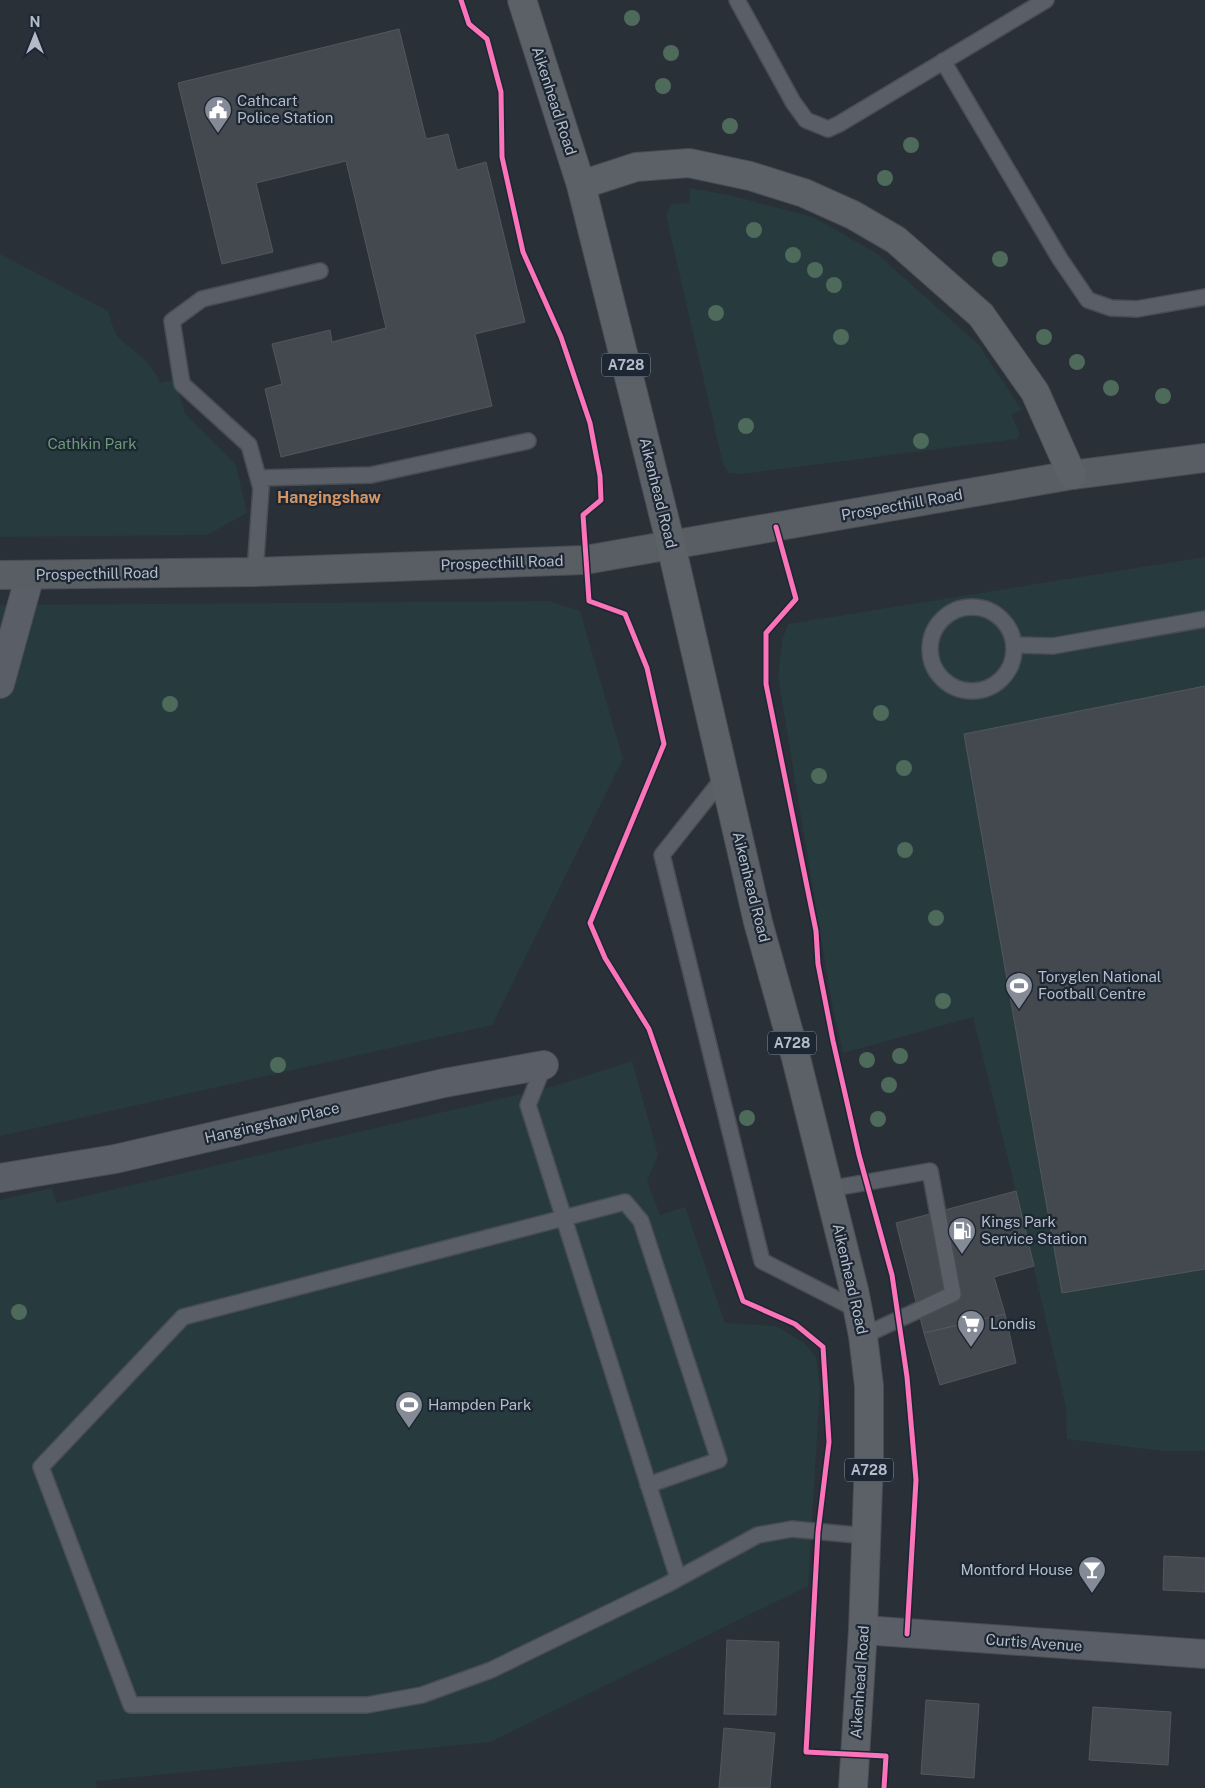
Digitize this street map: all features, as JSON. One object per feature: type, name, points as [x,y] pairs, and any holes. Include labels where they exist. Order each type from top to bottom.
[{"type":"main road","name":"Aikenhead Road","points":[[522,0],[581,185],[671,546],[758,922],[829,1190],[864,1336],[870,1386],[867,1536],[853,1788]]},
{"type":"main road","points":[[581,185],[636,167],[689,163],[750,176],[804,193],[853,215],[896,240],[981,315],[1035,392],[1072,475]]},
{"type":"main road","name":"Prospecthill Road","points":[[0,575],[255,572],[585,560],[1072,475],[1205,458]]},
{"type":"street","points":[[0,684],[30,575]]},
{"type":"street","name":"Hangingshaw Place","points":[[0,1178],[115,1159],[444,1083],[544,1065]]},
{"type":"street","name":"Curtis Avenue","points":[[863,1630],[1205,1654]]},
{"type":"lane","points":[[737,0],[793,102],[806,120],[828,129],[840,124],[1046,0]]},
{"type":"lane","points":[[943,61],[1060,259],[1088,300],[1111,308],[1137,309],[1205,297]]},
{"type":"lane","points":[[255,572],[261,488],[249,445],[182,384],[172,321],[202,298],[320,271]]},
{"type":"lane","points":[[259,478],[371,475],[528,441]]},
{"type":"lane","points":[[965,606],[979,606],[992,611],[1003,619],[1011,631],[1014,645],[1013,659],[1003,677],[985,689],[972,691],[958,689],[945,682],[936,672],[930,659],[929,645],[932,631],[940,619],[951,611],[965,606]]},
{"type":"lane","points":[[1014,645],[1053,646],[1205,620]]},
{"type":"lane","points":[[724,777],[662,855],[762,1261],[858,1310]]},
{"type":"lane","points":[[544,1065],[528,1106],[562,1218],[678,1578]]},
{"type":"lane","points":[[829,1190],[930,1171],[953,1294],[864,1336]]},
{"type":"lane","points":[[648,1485],[719,1460],[641,1221],[625,1202],[183,1317],[41,1467],[131,1705],[367,1705],[422,1695],[491,1670],[678,1578],[758,1535],[792,1529],[867,1536]]},
{"type":"green space","points":[[689,188],[729,195],[813,217],[876,253],[978,344],[1022,410],[1011,414],[1020,434],[1017,439],[740,474],[729,473],[723,464],[666,215],[672,204],[690,203]]},
{"type":"green space","name":"Cathkin Park","points":[[0,254],[108,311],[118,337],[147,362],[160,383],[175,380],[185,414],[236,465],[247,513],[207,535],[0,537]]},
{"type":"green space","name":"Toryglen National Football Centre","points":[[1205,557],[1205,1451],[1161,1451],[1067,1439],[1066,1407],[973,1017],[843,1053],[832,1004],[778,677],[782,641],[788,624]]},
{"type":"green space","points":[[549,601],[580,611],[623,759],[492,1025],[0,1136],[0,605]]},
{"type":"green space","name":"Hampden Park","points":[[632,1061],[658,1155],[647,1181],[660,1215],[685,1207],[725,1323],[776,1326],[803,1342],[816,1357],[820,1388],[808,1586],[490,1742],[96,1781],[97,1788],[0,1788],[0,1200],[52,1188],[56,1203],[555,1086]]},
{"type":"building","points":[[399,29],[426,139],[448,134],[457,170],[486,162],[525,322],[475,334],[492,406],[281,457],[265,389],[282,384],[272,344],[330,330],[332,342],[386,328],[346,161],[256,183],[273,252],[222,264],[178,83]]},
{"type":"building","name":"Toryglen National Football Centre","points":[[1205,686],[1205,1269],[1062,1293],[964,734]]},
{"type":"building","points":[[1016,1191],[1034,1266],[994,1277],[1005,1314],[924,1333],[896,1223]]},
{"type":"building","name":"Londis","points":[[1005,1314],[1016,1363],[940,1385],[924,1333]]},
{"type":"building","points":[[1164,1556],[1205,1558],[1205,1592],[1163,1590]]},
{"type":"building","points":[[727,1640],[779,1642],[776,1715],[724,1714]]},
{"type":"building","points":[[926,1700],[979,1704],[974,1778],[921,1774]]},
{"type":"building","points":[[1093,1707],[1171,1712],[1168,1765],[1089,1760]]},
{"type":"building","points":[[724,1728],[775,1733],[770,1788],[719,1788]]},
{"type":"cycle path","points":[[461,0],[469,24],[487,39],[501,92],[502,157],[523,252],[561,337],[590,423],[600,476],[601,500],[583,515],[589,601],[625,614],[647,668],[664,744],[590,923],[605,958],[649,1029],[743,1301],[795,1324],[823,1347],[829,1442],[818,1532],[806,1752],[886,1756],[884,1788]]},
{"type":"cycle path","points":[[776,527],[796,599],[766,633],[766,684],[816,931],[818,964],[833,1041],[859,1155],[892,1275],[907,1377],[916,1480],[907,1634]]},
{"type":"place","name":"Cathcart Police Station","points":[[218,134]]},
{"type":"place","name":"Toryglen National Football Centre","points":[[1019,1010]]},
{"type":"place","name":"Kings Park Service Station","points":[[962,1255]]},
{"type":"place","name":"Londis","points":[[971,1348]]},
{"type":"place","name":"Hampden Park","points":[[409,1429]]},
{"type":"place","name":"Montford House","points":[[1092,1594]]},
{"type":"district","name":"Hangingshaw","points":[[329,497]]}]
